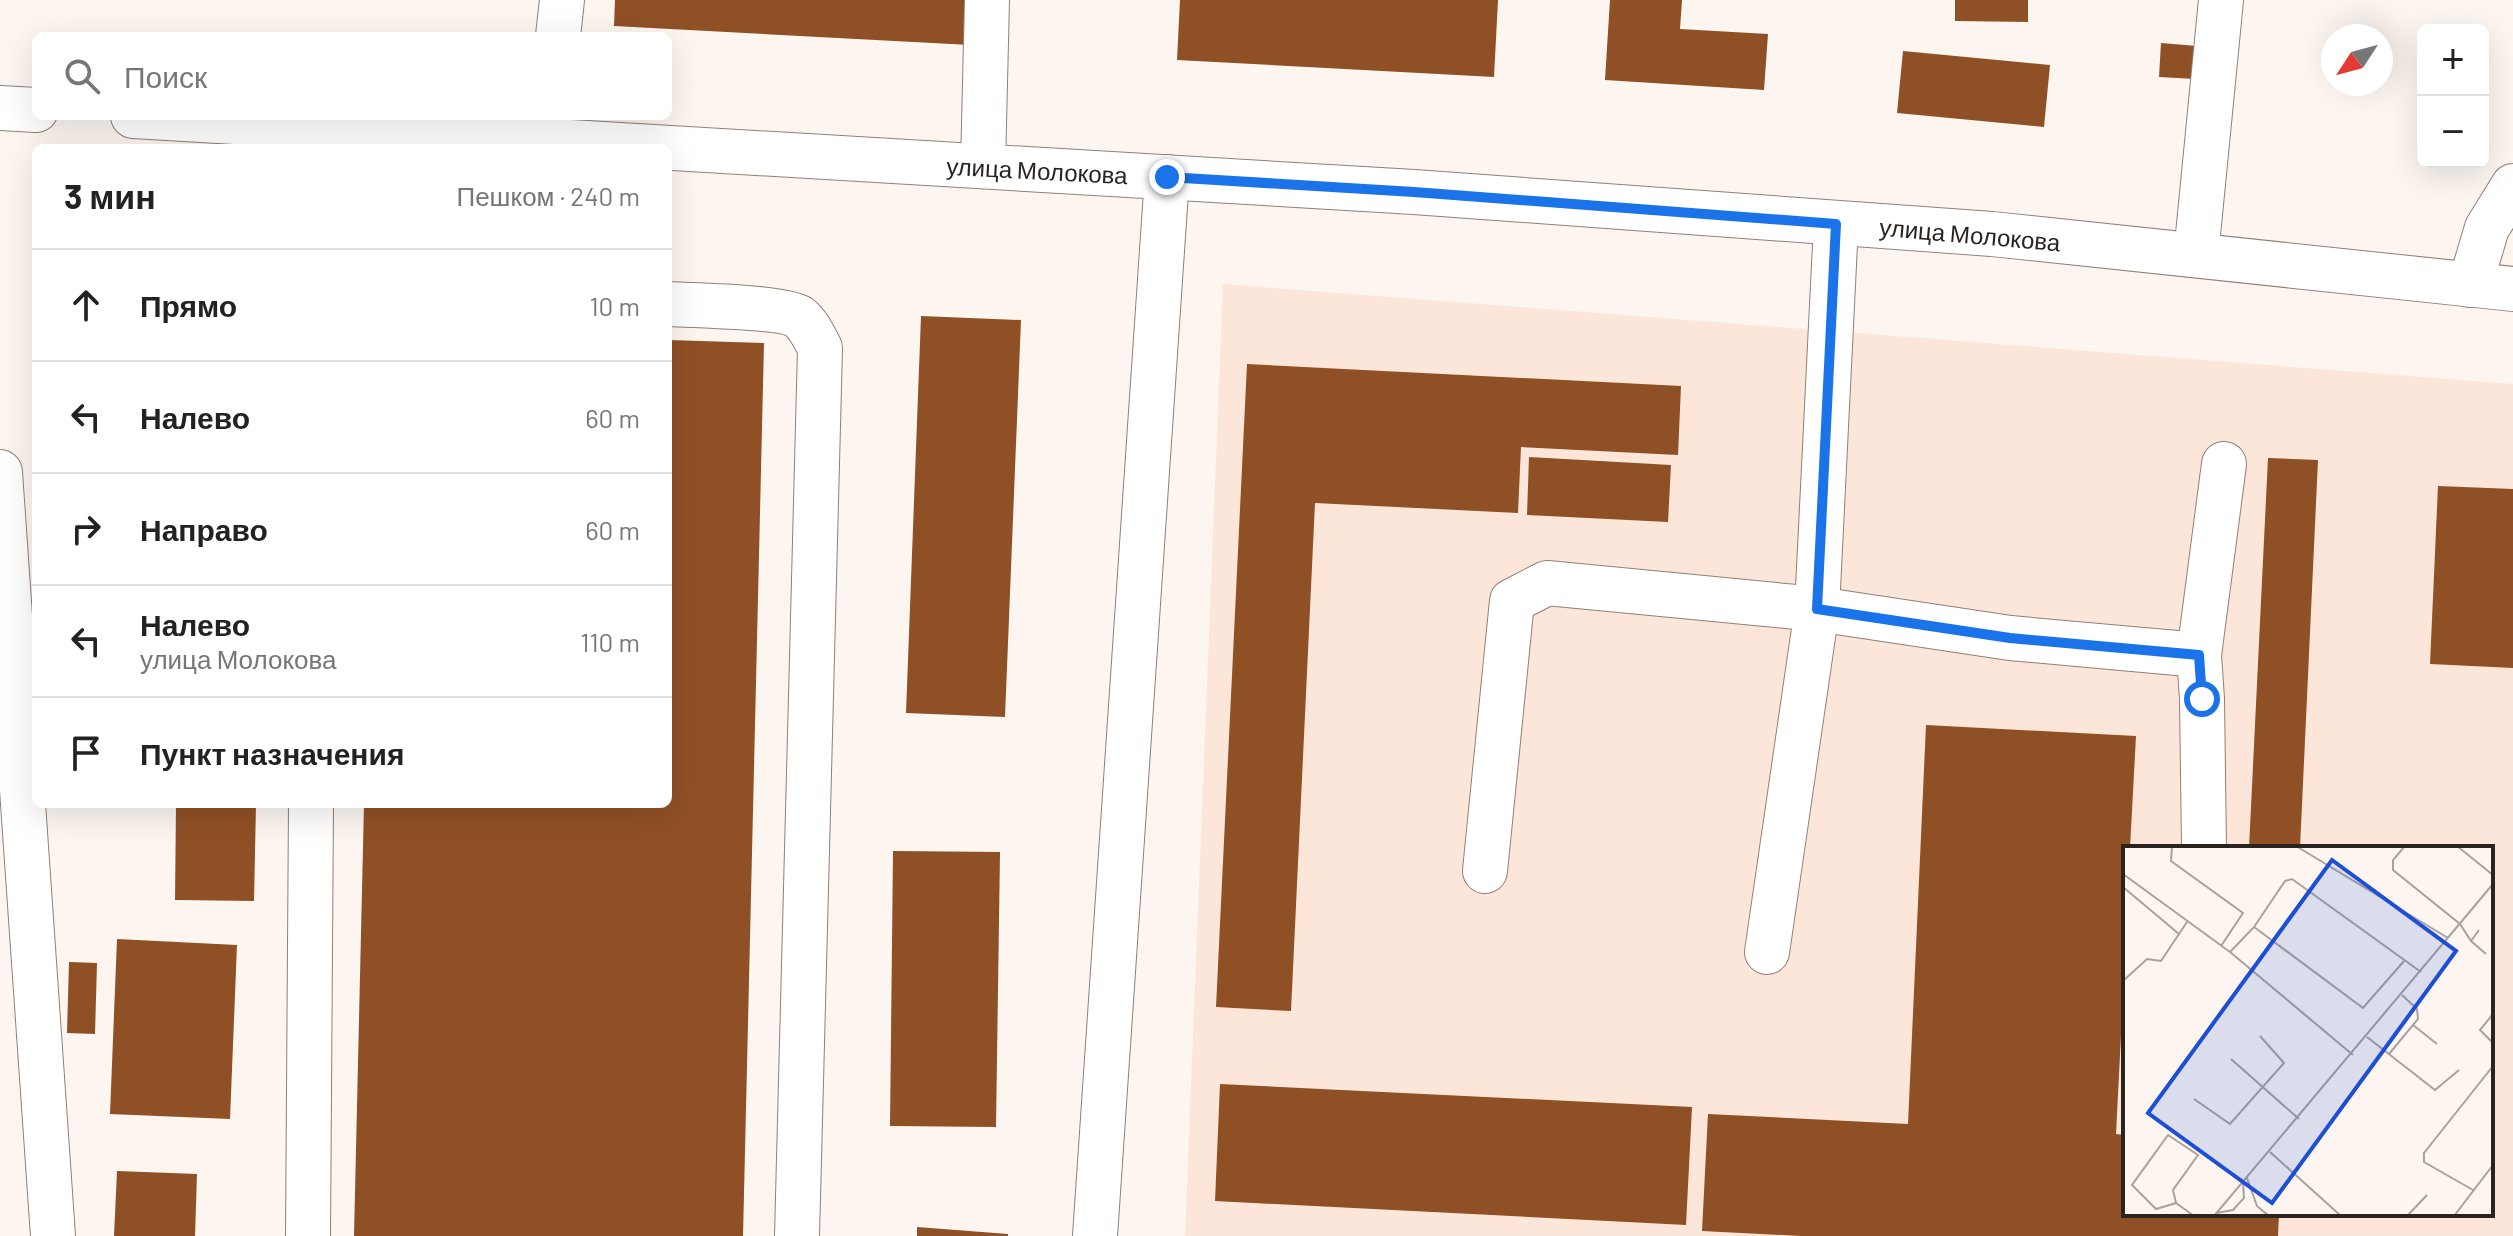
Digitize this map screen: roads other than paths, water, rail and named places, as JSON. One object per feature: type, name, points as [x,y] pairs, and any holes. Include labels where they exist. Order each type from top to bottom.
[{"type":"street","points":[[558,32],[562,0]]},
{"type":"street","points":[[983,166],[987,0]]},
{"type":"street","points":[[2196,255],[2221,0]]},
{"type":"street","points":[[0,108],[32,110]]},
{"type":"street","name":"улица Молокова","points":[[165,120],[303,137],[548,128],[983,166],[1414,192],[1992,234],[2513,289]]},
{"type":"street","points":[[1095,1236],[1167,177]]},
{"type":"street","points":[[2470,285],[2487,228],[2513,186]]},
{"type":"street","points":[[1767,952],[1817,609],[1836,224]]},
{"type":"street","points":[[672,304],[748,308],[797,315],[820,348],[797,1236]]},
{"type":"street","points":[[2204,846],[2199,655],[2224,464]]},
{"type":"street","points":[[0,472],[53,1236]]},
{"type":"street","points":[[1485,871],[1512,601],[1547,583],[1817,609],[2010,638],[2199,655]]},
{"type":"street","points":[[308,1236],[311,808]]}]
